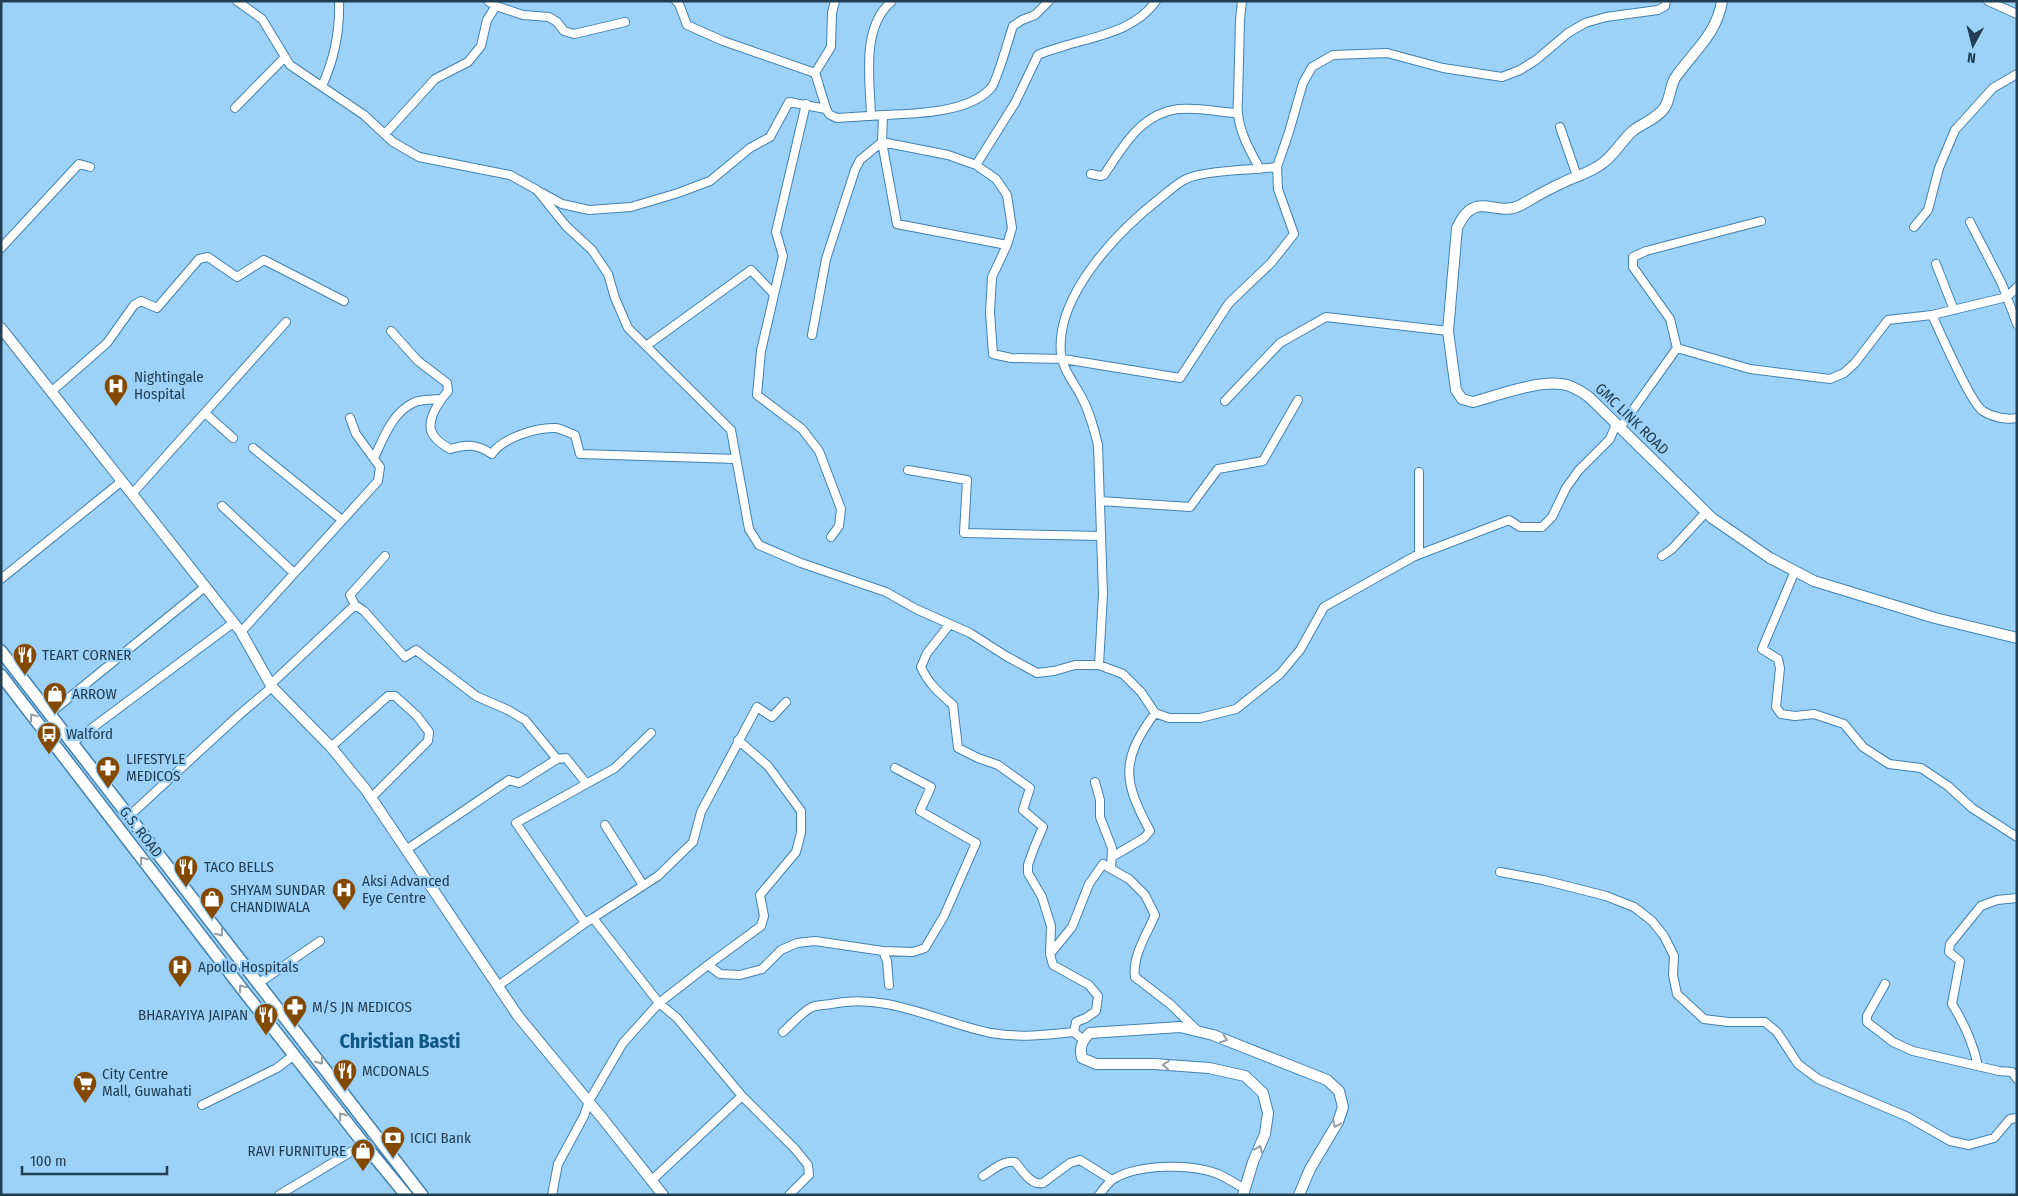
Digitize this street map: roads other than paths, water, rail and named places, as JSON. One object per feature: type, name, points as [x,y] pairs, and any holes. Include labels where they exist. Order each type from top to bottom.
[{"type":"main road","name":"G.S. ROAD","points":[[1,651],[422,1195]]},
{"type":"main road","name":"G.S. ROAD","points":[[1,675],[294,1055],[406,1195]]},
{"type":"street","points":[[237,1],[262,19],[290,64],[364,115],[393,142],[419,157],[510,175],[562,204],[589,210],[631,208],[710,182],[750,148],[770,137],[789,102],[826,109]]},
{"type":"street","points":[[322,86],[329,69],[336,42],[340,1]]},
{"type":"street","points":[[488,1],[496,6],[523,15],[549,17],[557,22],[564,31],[574,34],[625,22]]},
{"type":"street","points":[[676,1],[680,4],[687,25],[724,41],[815,73],[826,109],[830,115],[837,118],[908,114],[955,107],[972,102],[992,88],[1013,26],[1035,15],[1049,1]]},
{"type":"street","points":[[815,73],[830,47],[832,13],[835,1]]},
{"type":"street","points":[[976,165],[1015,103],[1038,55],[1138,21],[1150,10],[1156,1]]},
{"type":"street","points":[[1242,1],[1236,113],[1248,146],[1260,169]]},
{"type":"street","points":[[882,142],[948,156],[976,165],[996,179],[1007,194],[1012,228],[1007,245],[992,278],[990,312],[993,354],[1011,358],[1063,359],[1180,378],[1229,304],[1272,263],[1294,234],[1278,189],[1277,167],[1303,83],[1312,67],[1333,55],[1387,53],[1443,68],[1502,76],[1520,70],[1536,60],[1568,33],[1585,23],[1606,17],[1658,10],[1665,6],[1666,1]]},
{"type":"street","name":"GMC LINK ROAD","points":[[1722,1],[1713,30],[1674,80],[1666,106],[1658,115],[1634,130],[1601,165],[1519,206],[1507,208],[1487,205],[1472,208],[1463,216],[1457,228],[1448,331],[1456,390],[1462,399],[1472,402],[1540,385],[1561,384],[1575,387],[1590,398],[1706,512],[1770,558],[1814,580],[1935,618],[2017,638]]},
{"type":"street","points":[[1988,1],[2017,14]]},
{"type":"street","points":[[871,116],[870,49],[874,26],[883,8],[891,2]]},
{"type":"street","points":[[385,134],[435,79],[468,62],[480,46],[487,20],[496,6]]},
{"type":"street","points":[[235,108],[285,57]]},
{"type":"street","points":[[1914,227],[1928,210],[1939,168],[1955,130],[1993,88],[2017,74]]},
{"type":"street","points":[[806,104],[776,232],[783,256],[761,351],[757,395],[802,429],[819,451],[841,508],[839,526],[831,537]]},
{"type":"street","points":[[1092,174],[1104,175],[1126,142],[1141,125],[1157,115],[1180,109],[1236,113]]},
{"type":"street","points":[[883,115],[882,142],[897,224],[1007,245]]},
{"type":"street","points":[[1560,127],[1577,176]]},
{"type":"street","points":[[812,336],[826,259],[855,170],[860,160],[882,142]]},
{"type":"street","points":[[1,248],[79,164],[90,167]]},
{"type":"street","points":[[1100,664],[1103,594],[1098,445],[1094,427],[1063,359],[1061,334],[1066,314],[1091,266],[1148,207],[1187,178],[1277,167]]},
{"type":"street","points":[[537,190],[566,226],[592,250],[608,274],[615,298],[628,328],[730,430],[749,529],[759,545],[801,563],[886,592],[916,609],[970,633],[1006,656],[1038,673],[1075,666],[1100,664],[1123,674],[1141,692],[1154,713],[1170,718],[1200,718],[1236,708],[1280,674],[1300,650],[1324,606],[1419,554],[1510,520],[1520,526],[1542,527],[1552,517],[1566,488],[1579,470],[1610,440],[1618,426],[1677,348]]},
{"type":"street","points":[[1677,348],[1670,319],[1633,267],[1633,257],[1646,251],[1760,221]]},
{"type":"street","points":[[1970,222],[2017,324]]},
{"type":"street","points":[[51,392],[107,343],[134,305],[141,300],[157,308],[200,259],[208,257],[237,277],[264,260],[344,300]]},
{"type":"street","points":[[1936,264],[1954,310]]},
{"type":"street","points":[[646,346],[751,270],[774,294]]},
{"type":"street","points":[[1677,348],[1750,369],[1830,379],[1844,373],[1855,363],[1888,320],[1932,315],[2006,297],[2017,287]]},
{"type":"street","points":[[1932,315],[1981,410],[1993,416],[2017,418]]},
{"type":"street","points":[[1225,401],[1280,343],[1326,318],[1448,331]]},
{"type":"street","points":[[132,494],[286,322]]},
{"type":"street","points":[[1,328],[241,632],[272,686],[331,747],[371,798],[518,1016],[589,1101],[663,1195]]},
{"type":"street","points":[[390,331],[418,361],[447,383],[448,391],[441,399],[432,418],[431,430],[439,442],[450,449],[460,446],[479,446],[492,454],[496,447],[527,431],[557,428],[575,435],[580,454],[736,459]]},
{"type":"street","points":[[374,458],[388,428],[406,407],[414,402],[441,399]]},
{"type":"street","points":[[1100,501],[1190,507],[1218,469],[1263,460],[1298,400]]},
{"type":"street","points":[[205,413],[233,438]]},
{"type":"street","points":[[241,632],[378,481],[380,466],[356,434],[350,418]]},
{"type":"street","points":[[253,448],[342,520]]},
{"type":"street","points":[[908,470],[967,480],[964,532],[1101,536]]},
{"type":"street","points":[[1419,472],[1419,554]]},
{"type":"street","points":[[1,579],[122,481]]},
{"type":"street","points":[[222,506],[294,573]]},
{"type":"street","points":[[1662,556],[1672,549],[1706,512]]},
{"type":"street","points":[[385,556],[350,596],[355,605],[364,611],[405,657],[416,650],[476,696],[508,710],[525,720],[557,759]]},
{"type":"street","points":[[1796,571],[1762,649],[1778,659],[1780,668],[1776,707],[1781,714],[1795,716],[1814,714],[1844,724],[1863,747],[1889,764],[1921,768],[1936,777],[1972,808],[2017,837]]},
{"type":"street","points":[[49,714],[205,587]]},
{"type":"street","points":[[128,817],[272,686],[355,605]]},
{"type":"street","points":[[72,743],[233,623]]},
{"type":"street","points":[[950,624],[927,653],[921,667],[935,689],[953,705],[958,748],[978,758],[998,764],[1030,788],[1022,810],[1043,828],[1028,865],[1028,873],[1042,897],[1051,926],[1050,954],[1053,965],[1089,985],[1098,996],[1096,1011],[1076,1022],[1074,1032]]},
{"type":"street","points":[[331,747],[388,696],[395,696],[417,716],[429,732],[428,741],[371,798]]},
{"type":"street","points":[[498,986],[589,921],[658,876],[694,842],[701,812],[757,707],[772,717],[786,702]]},
{"type":"street","points":[[1112,857],[1144,838],[1150,831],[1132,795],[1128,770],[1133,750],[1144,727],[1154,713]]},
{"type":"street","points":[[651,733],[615,768],[516,824],[589,921],[659,1003],[677,1018],[742,1096],[795,1149],[808,1165],[809,1175],[789,1195]]},
{"type":"street","points":[[552,1195],[558,1164],[584,1116],[589,1101],[624,1043],[659,1003],[761,926],[764,916],[760,895],[796,852],[801,833],[801,811],[768,766],[738,740]]},
{"type":"street","points":[[406,850],[509,780],[519,783],[557,759],[566,758],[586,783]]},
{"type":"street","points":[[708,965],[720,974],[740,975],[762,969],[781,950],[797,943],[815,941],[883,951],[913,952],[925,948],[944,916],[976,843],[920,811],[931,787],[895,768]]},
{"type":"street","points":[[1095,782],[1100,800],[1100,817],[1112,848],[1111,869]]},
{"type":"street","points":[[605,825],[643,885]]},
{"type":"street","points":[[1050,954],[1072,927],[1089,884],[1103,864],[1129,879],[1145,895],[1155,916],[1140,950],[1134,972],[1135,977],[1170,1004],[1198,1031]]},
{"type":"street","points":[[1500,872],[1552,882],[1606,896],[1634,907],[1652,921],[1664,936],[1674,956],[1673,975],[1677,994],[1704,1019],[1728,1022],[1765,1022],[1777,1032],[1798,1064],[1818,1079],[1908,1117],[1950,1142],[1969,1145],[1994,1138],[2010,1119],[2017,1118]]},
{"type":"street","points":[[1978,1066],[1975,1050],[1963,1021],[1952,1004],[1954,982],[1960,961],[1949,952],[1950,944],[1980,906],[1997,900],[2017,898]]},
{"type":"street","points":[[259,983],[320,940]]},
{"type":"street","points":[[883,951],[887,961],[889,985]]},
{"type":"street","points":[[1885,984],[1867,1016],[1867,1022],[1894,1042],[1913,1051],[1944,1060],[2012,1072],[2017,1079]]},
{"type":"street","points":[[783,1032],[812,1008],[858,1000],[897,1005],[956,1024],[992,1033],[1021,1036],[1074,1032],[1083,1040]]},
{"type":"street","points":[[1099,1195],[1112,1180],[1155,1168],[1180,1166],[1218,1174],[1244,1192],[1253,1162],[1265,1134],[1268,1113],[1263,1093],[1245,1076],[1209,1068],[1154,1064],[1096,1064],[1082,1058],[1080,1050],[1083,1040],[1090,1033],[1180,1027],[1213,1035],[1327,1080],[1340,1090],[1343,1107],[1338,1122],[1310,1169],[1299,1195]]},
{"type":"street","points":[[202,1105],[277,1068],[294,1055]]},
{"type":"street","points":[[652,1180],[742,1096]]},
{"type":"street","points":[[279,1195],[364,1144]]},
{"type":"street","points":[[984,1176],[1002,1164],[1011,1161],[1034,1183],[1038,1184],[1043,1183],[1070,1163],[1080,1160],[1112,1180]]},
{"type":"place","name":"Nightingale Hospital","points":[[116,407]]},
{"type":"place","name":"TEART CORNER","points":[[25,676]]},
{"type":"place","name":"ARROW","points":[[55,715]]},
{"type":"place","name":"Walford","points":[[49,755]]},
{"type":"place","name":"LIFESTYLE MEDICOS","points":[[108,789]]},
{"type":"place","name":"TACO BELLS","points":[[186,888]]},
{"type":"place","name":"Aksi Advanced Eye Centre","points":[[344,911]]},
{"type":"place","name":"SHYAM SUNDAR CHANDIWALA","points":[[212,920]]},
{"type":"place","name":"Apollo Hospitals","points":[[180,988]]},
{"type":"place","name":"M/S JN MEDICOS","points":[[295,1028]]},
{"type":"place","name":"BHARAYIYA JAIPAN","points":[[266,1036]]},
{"type":"place","name":"MCDONALS","points":[[345,1092]]},
{"type":"place","name":"City Centre Mall, Guwahati","points":[[85,1104]]},
{"type":"place","name":"ICICI Bank","points":[[393,1159]]},
{"type":"place","name":"RAVI FURNITURE","points":[[363,1172]]},
{"type":"district","name":"Christian Basti","points":[[400,1041]]}]
